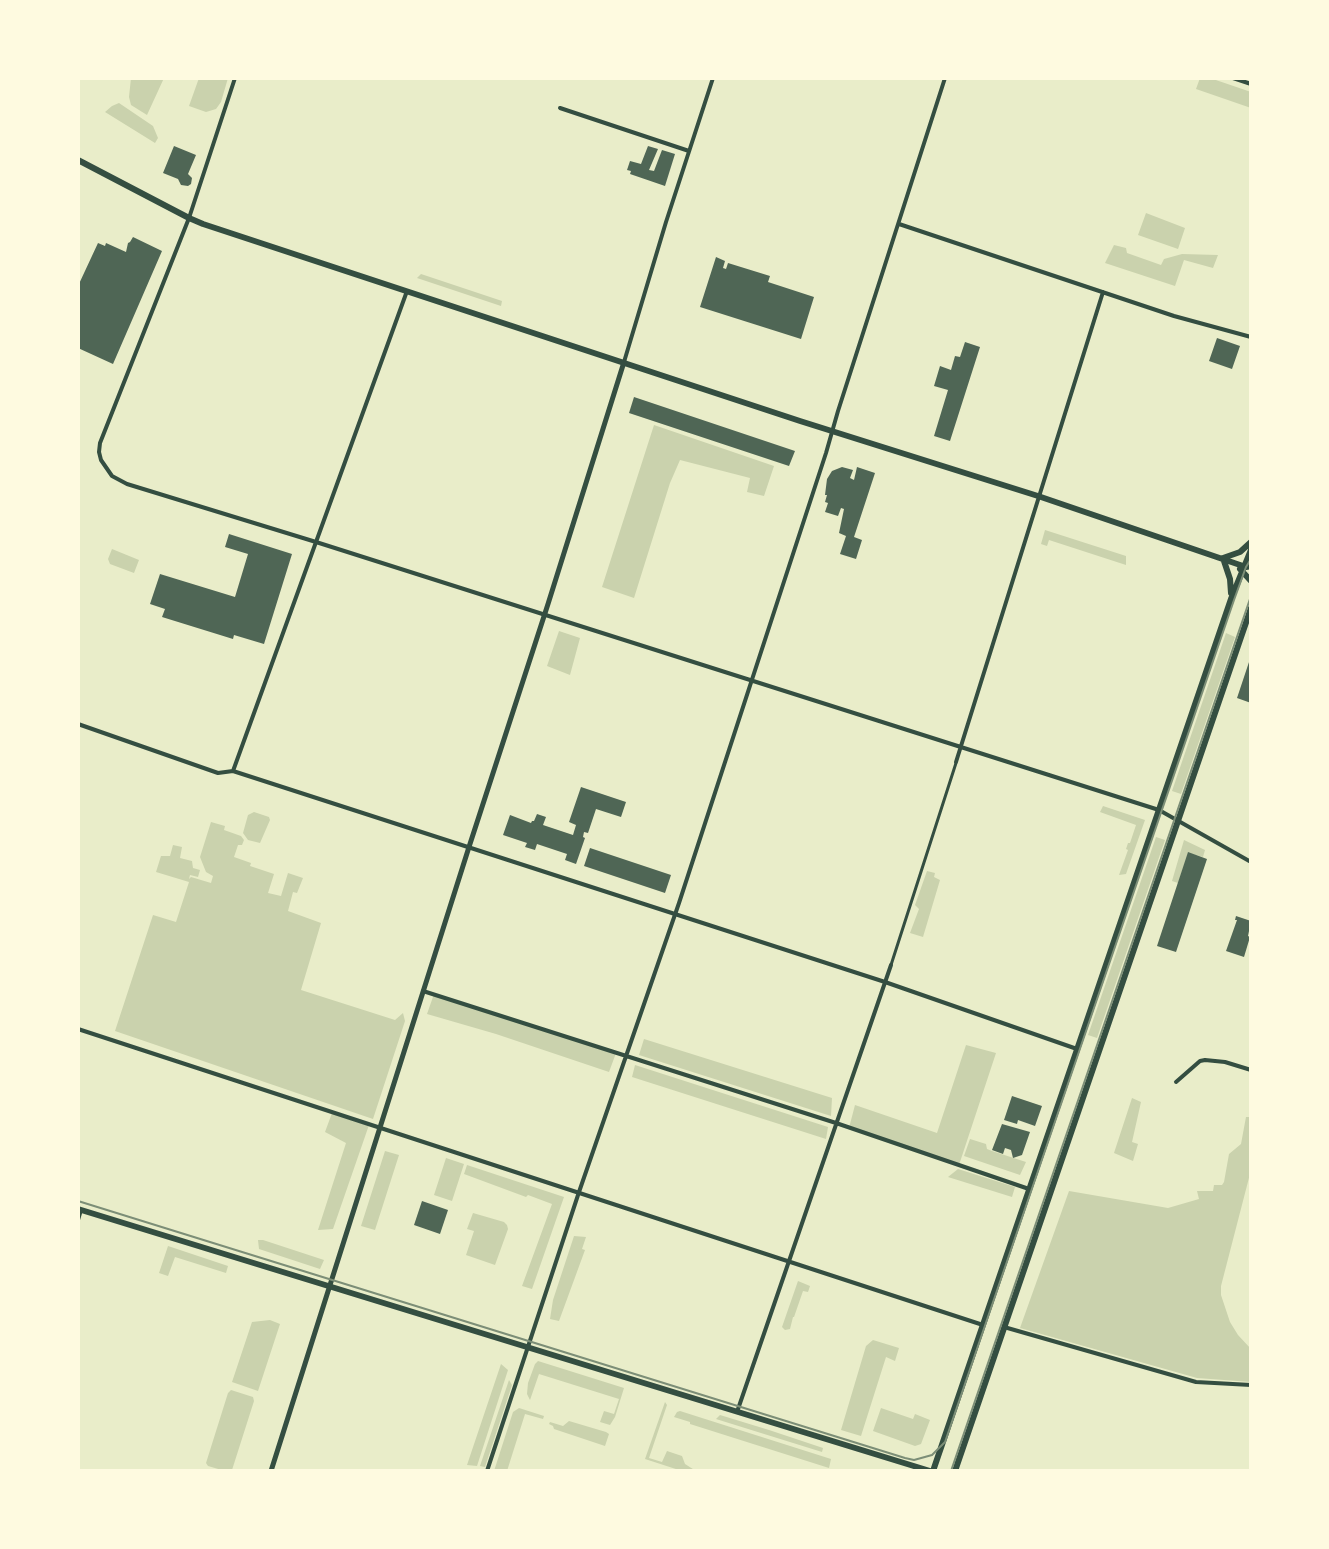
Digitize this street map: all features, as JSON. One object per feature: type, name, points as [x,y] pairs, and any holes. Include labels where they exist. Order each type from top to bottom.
[{"type":"main road","points":[[78,160],[189,218],[1247,567]]},
{"type":"main road","points":[[1222,558],[1240,552],[1251,542]]},
{"type":"main road","points":[[80,1210],[932,1471],[1231,599],[1247,567],[1251,550]]},
{"type":"main road","points":[[1222,558],[1230,579],[1231,599]]},
{"type":"main road","points":[[1247,567],[1251,581]]},
{"type":"main road","points":[[955,1471],[1251,608]]},
{"type":"street","points":[[235,78],[189,218],[100,443],[99,452],[112,476],[127,484],[1159,810],[1251,862]]},
{"type":"street","points":[[271,1471],[713,78]]},
{"type":"street","points":[[487,1471],[752,680],[945,78]]},
{"type":"street","points":[[1233,78],[1251,84]]},
{"type":"street","points":[[560,108],[689,151]]},
{"type":"street","points":[[898,223],[1174,316],[1251,337]]},
{"type":"street","points":[[233,771],[407,291]]},
{"type":"street","points":[[737,1412],[891,965],[1103,292]]},
{"type":"street","points":[[78,724],[218,773],[233,771],[885,982],[1077,1049]]},
{"type":"street","points":[[423,991],[836,1123],[1029,1189]]},
{"type":"street","points":[[78,1029],[983,1325]]},
{"type":"street","points":[[1176,1082],[1205,1060],[1251,1070]]},
{"type":"street","points":[[78,1220],[80,1210]]},
{"type":"street","points":[[1004,1327],[1196,1382],[1251,1385]]},
{"type":"green space","points":[[131,78],[164,78],[147,115],[131,105]]},
{"type":"green space","points":[[199,78],[228,78],[216,109],[206,112],[189,106]]},
{"type":"green space","points":[[1200,78],[1210,78],[1251,92],[1251,108],[1196,89]]},
{"type":"green space","points":[[119,103],[153,126],[158,138],[155,143],[105,112]]},
{"type":"green space","points":[[1146,213],[1185,228],[1178,249],[1138,235]]},
{"type":"green space","points":[[1114,245],[1161,265],[1164,259],[1182,254],[1218,255],[1213,268],[1184,260],[1175,286],[1105,263]]},
{"type":"green space","points":[[421,274],[502,301],[501,306],[417,278]]},
{"type":"green space","points":[[654,425],[774,466],[764,496],[747,492],[750,478],[680,460],[634,598],[602,587]]},
{"type":"green space","points":[[1045,530],[1126,556],[1126,565],[1049,540],[1047,546],[1041,544]]},
{"type":"green space","points":[[112,549],[139,560],[134,573],[110,564],[108,559]]},
{"type":"green space","points":[[559,631],[580,638],[570,675],[547,666]]},
{"type":"green space","points":[[1226,633],[1235,637],[1181,794],[1172,791]]},
{"type":"green space","points":[[1103,806],[1145,820],[1126,874],[1119,875],[1136,825],[1100,812]]},
{"type":"green space","points":[[254,812],[270,820],[260,843],[248,840],[243,833],[248,815]]},
{"type":"green space","points":[[211,822],[225,826],[224,830],[244,840],[242,845],[238,845],[234,857],[274,874],[268,893],[281,896],[288,873],[303,878],[297,893],[293,892],[288,911],[321,923],[301,990],[395,1020],[403,1013],[405,1021],[373,1119],[115,1031],[153,915],[176,922],[189,882],[156,872],[161,856],[170,856],[173,845],[182,847],[180,858],[192,861],[193,868],[200,870],[198,877],[190,875],[189,879],[211,883],[213,876],[206,872],[200,857]]},
{"type":"green space","points":[[1156,837],[1165,840],[1097,1038],[1088,1035]]},
{"type":"green space","points":[[1184,840],[1205,850],[1203,857],[1188,853],[1178,883],[1172,881]]},
{"type":"green space","points":[[927,871],[935,873],[934,877],[940,880],[923,937],[910,933],[919,909],[915,905]]},
{"type":"green space","points":[[434,994],[616,1053],[609,1072],[427,1014]]},
{"type":"green space","points":[[644,1039],[832,1098],[831,1116],[639,1055]]},
{"type":"green space","points":[[966,1045],[996,1053],[959,1165],[849,1128],[855,1105],[937,1133]]},
{"type":"green space","points":[[635,1065],[828,1127],[826,1139],[632,1077]]},
{"type":"green space","points":[[1132,1098],[1141,1102],[1132,1142],[1138,1144],[1133,1161],[1114,1153]]},
{"type":"green space","points":[[332,1113],[369,1125],[333,1229],[318,1230],[346,1143],[325,1132]]},
{"type":"green space","points":[[1246,1117],[1251,1117],[1251,1170],[1221,1295],[1230,1322],[1251,1349],[1251,1382],[1197,1378],[1020,1328],[1069,1191],[1168,1208],[1199,1199],[1197,1191],[1213,1191],[1214,1185],[1224,1182],[1229,1154],[1241,1144]]},
{"type":"green space","points":[[970,1139],[986,1144],[987,1149],[1026,1162],[1020,1175],[964,1156]]},
{"type":"green space","points":[[385,1151],[399,1155],[375,1230],[361,1226]]},
{"type":"green space","points":[[446,1158],[464,1164],[452,1201],[434,1195]]},
{"type":"green space","points":[[467,1165],[564,1197],[532,1289],[522,1286],[552,1204],[464,1174]]},
{"type":"green space","points":[[958,1169],[1015,1187],[1012,1197],[948,1177]]},
{"type":"green space","points":[[473,1213],[507,1225],[495,1265],[466,1255],[474,1231],[467,1229]]},
{"type":"green space","points":[[574,1236],[586,1237],[582,1249],[585,1250],[559,1321],[550,1319],[553,1300]]},
{"type":"green space","points":[[258,1240],[324,1260],[320,1269],[259,1249]]},
{"type":"green space","points":[[168,1246],[228,1266],[226,1273],[175,1257],[168,1276],[159,1273]]},
{"type":"green space","points":[[798,1281],[810,1286],[808,1292],[803,1291],[790,1329],[785,1330],[782,1327]]},
{"type":"green space","points":[[270,1320],[280,1324],[258,1391],[232,1382],[252,1322]]},
{"type":"green space","points":[[873,1340],[899,1348],[895,1361],[886,1357],[861,1436],[841,1430],[866,1346]]},
{"type":"green space","points":[[538,1361],[624,1388],[610,1425],[600,1422],[604,1411],[614,1414],[619,1399],[539,1374],[530,1400],[528,1383]]},
{"type":"green space","points":[[501,1364],[508,1370],[477,1466],[467,1465]]},
{"type":"green space","points":[[509,1380],[512,1385],[485,1467],[480,1466]]},
{"type":"green space","points":[[231,1390],[253,1397],[254,1401],[232,1470],[225,1471],[206,1463]]},
{"type":"green space","points":[[665,1402],[667,1405],[649,1458],[662,1462],[667,1451],[682,1456],[685,1464],[696,1471],[682,1471],[645,1459]]},
{"type":"green space","points":[[519,1408],[544,1416],[543,1419],[525,1414],[507,1471],[494,1471],[513,1412]]},
{"type":"green space","points":[[881,1408],[913,1419],[915,1414],[930,1420],[921,1444],[915,1446],[873,1431]]},
{"type":"green space","points":[[680,1411],[831,1459],[829,1468],[690,1424],[674,1417]]},
{"type":"green space","points":[[720,1415],[823,1448],[822,1452],[716,1419]]},
{"type":"green space","points":[[569,1421],[609,1434],[605,1446],[554,1429],[549,1424],[563,1426]]},
{"type":"building","points":[[174,146],[196,155],[188,174],[192,178],[188,186],[163,173]]},
{"type":"building","points":[[648,146],[658,149],[649,170],[654,171],[662,150],[675,154],[665,186],[630,174],[631,171],[627,170],[630,161],[641,164]]},
{"type":"building","points":[[133,237],[162,251],[113,364],[78,348],[78,286],[98,243],[105,246],[106,243],[126,252]]},
{"type":"building","points":[[716,257],[725,261],[723,268],[726,269],[728,263],[770,276],[768,282],[814,297],[801,339],[700,307]]},
{"type":"building","points":[[1217,338],[1240,346],[1232,369],[1209,361]]},
{"type":"building","points":[[965,342],[980,347],[950,441],[934,436],[948,390],[934,386],[940,366],[951,370],[955,356],[960,357]]},
{"type":"building","points":[[634,397],[795,451],[789,466],[629,413]]},
{"type":"building","points":[[842,467],[853,470],[850,478],[854,480],[857,467],[875,473],[854,537],[862,540],[856,559],[840,554],[846,536],[839,533],[844,509],[841,508],[838,516],[825,512],[828,503],[825,502],[827,479],[832,471]]},
{"type":"building","points":[[229,534],[292,554],[264,644],[234,635],[233,639],[162,617],[165,609],[150,604],[160,574],[235,597],[248,554],[225,547]]},
{"type":"building","points":[[1251,656],[1251,703],[1237,698]]},
{"type":"building","points":[[581,787],[626,802],[621,817],[596,809],[588,833],[584,832],[585,838],[576,864],[565,860],[567,854],[537,844],[535,850],[525,847],[527,843],[503,835],[510,815],[531,823],[537,814],[546,817],[543,825],[573,835],[576,825],[569,822]]},
{"type":"building","points":[[590,848],[671,875],[665,893],[584,866]]},
{"type":"building","points":[[1188,852],[1207,859],[1176,952],[1157,946]]},
{"type":"building","points":[[1236,916],[1251,921],[1244,957],[1226,951]]},
{"type":"building","points":[[1012,1096],[1042,1106],[1035,1126],[1018,1120],[1017,1124],[1004,1120]]},
{"type":"building","points":[[1002,1124],[1030,1132],[1022,1155],[1013,1158],[1011,1150],[1005,1148],[1003,1154],[992,1150]]},
{"type":"building","points":[[422,1201],[448,1210],[440,1234],[414,1225]]},
{"type":"tram line","points":[[78,1201],[905,1458],[914,1460],[932,1455],[945,1442],[1234,600],[1251,559]]},
{"type":"tram line","points":[[951,1471],[1251,596]]}]
